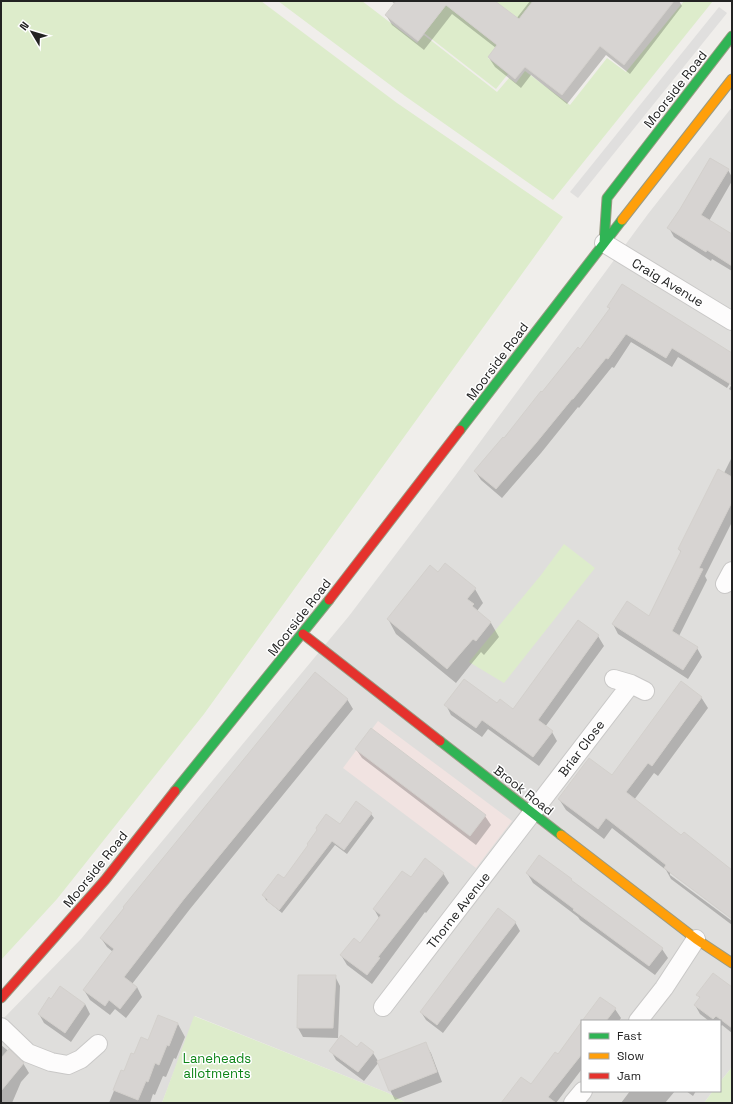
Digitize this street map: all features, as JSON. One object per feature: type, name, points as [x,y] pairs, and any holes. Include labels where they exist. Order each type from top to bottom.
[{"type":"street","name":"Moorside Road","points":[[604,243],[607,198],[732,36]]},
{"type":"street","points":[[710,65],[728,77]]},
{"type":"street","name":"Moorside Road","points":[[1,998],[105,880],[154,817],[303,634],[604,243],[728,77]]},
{"type":"street","name":"Craig Avenue","points":[[604,243],[732,321]]},
{"type":"street","name":"Brook Road","points":[[303,634],[696,939],[732,963]]},
{"type":"street","name":"Briar Close","points":[[532,812],[630,685]]},
{"type":"street","name":"Thorne Avenue","points":[[383,1007],[532,812]]},
{"type":"street","points":[[639,1020],[664,988],[696,939]]},
{"type":"street","points":[[1,1027],[28,1053],[51,1062],[68,1065],[81,1058],[98,1044]]},
{"type":"street","points":[[573,1103],[582,1092]]},
{"type":"shaded area","points":[[719,7],[727,13],[578,198],[570,192]]},
{"type":"shaded area","points":[[732,107],[732,1067],[721,1081],[721,1020],[581,1020],[581,1092],[712,1092],[704,1103],[406,1103],[388,1093],[195,1016],[162,1103],[1,1103],[1,1021],[81,939],[349,616],[455,476],[648,214]]},
{"type":"shaded area","points":[[378,721],[512,821],[476,868],[343,768]]},
{"type":"green space","points":[[1,1],[261,1],[397,103],[563,217],[204,714],[57,899],[1,960]]},
{"type":"green space","points":[[278,1],[362,1],[417,43],[424,35],[497,92],[509,78],[516,83],[525,71],[570,105],[607,58],[626,72],[684,1],[713,1],[553,200],[405,96]]},
{"type":"green space","points":[[495,1],[533,1],[519,19]]},
{"type":"green space","points":[[446,5],[497,45],[488,58],[508,74],[496,89],[424,33]]},
{"type":"green space","points":[[564,544],[595,568],[504,683],[469,662],[541,575]]},
{"type":"green space","name":"Laneheads allotments","points":[[194,1016],[388,1093],[406,1103],[162,1103]]},
{"type":"green space","points":[[732,1067],[732,1103],[704,1103],[712,1092],[721,1092],[721,1081]]},
{"type":"building","points":[[396,1],[495,1],[519,19],[533,1],[674,1],[624,65],[600,46],[562,95],[525,67],[515,79],[488,57],[497,45],[446,5],[418,41],[385,15]]},
{"type":"building","points":[[710,158],[729,169],[701,215],[732,234],[732,266],[667,228]]},
{"type":"building","points":[[622,284],[732,353],[732,385],[672,348],[666,358],[626,334],[608,359],[606,358],[496,489],[474,471],[503,437],[504,438],[578,347],[580,349],[610,308],[607,307]]},
{"type":"building","points":[[718,469],[732,477],[732,502],[699,568],[703,569],[672,631],[698,647],[683,670],[612,624],[627,601],[649,616],[681,551],[678,549]]},
{"type":"building","points":[[445,563],[476,588],[467,599],[474,604],[472,606],[491,622],[476,641],[473,639],[447,669],[387,619],[430,565],[438,572]]},
{"type":"building","points":[[578,620],[599,635],[538,720],[553,731],[533,757],[482,720],[476,728],[444,705],[464,679],[497,703],[500,699],[513,709]]},
{"type":"building","points":[[315,672],[348,699],[184,899],[124,977],[137,987],[120,1009],[109,1000],[105,1006],[83,990],[114,949],[100,938],[124,908],[123,907]]},
{"type":"building","points":[[681,681],[702,697],[652,766],[648,763],[626,792],[681,835],[684,832],[732,870],[732,919],[664,868],[666,865],[606,818],[598,829],[558,799],[589,758],[612,775]]},
{"type":"building","points":[[371,728],[486,815],[470,836],[355,749]]},
{"type":"building","points":[[356,801],[372,813],[344,850],[332,841],[279,910],[267,901],[268,900],[262,895],[278,874],[284,878],[308,845],[307,844],[317,830],[316,828],[326,814],[340,824]]},
{"type":"building","points":[[539,855],[663,948],[649,966],[526,873]]},
{"type":"building","points":[[425,858],[444,873],[378,957],[380,958],[367,975],[340,955],[354,938],[360,943],[381,915],[373,909],[402,871],[411,877]]},
{"type":"building","points":[[498,908],[516,922],[437,1025],[420,1012]]},
{"type":"building","points":[[713,973],[732,987],[732,1028],[716,1016],[713,1019],[694,1005],[700,997],[696,995]]},
{"type":"building","points":[[298,975],[336,975],[333,1028],[297,1028]]},
{"type":"building","points":[[60,986],[85,1004],[65,1033],[38,1014],[49,997],[51,999]]},
{"type":"building","points":[[600,997],[616,1008],[607,1020],[583,1020]]},
{"type":"building","points":[[158,1015],[178,1023],[169,1046],[167,1045],[159,1065],[155,1063],[148,1082],[146,1081],[138,1100],[113,1090],[121,1070],[124,1071],[131,1053],[134,1054],[141,1037],[148,1040]]},
{"type":"building","points":[[581,1022],[581,1055],[548,1097],[556,1103],[501,1103],[521,1077],[531,1084],[555,1052],[558,1054]]},
{"type":"building","points":[[341,1035],[357,1047],[361,1042],[374,1052],[358,1072],[329,1051]]},
{"type":"building","points":[[426,1042],[437,1072],[389,1091],[377,1061]]},
{"type":"building","points":[[9,1049],[24,1063],[1,1091],[1,1058]]},
{"type":"traffic: fast","points":[[604,243],[607,198],[732,36]]},
{"type":"traffic: fast","points":[[460,430],[622,220]]},
{"type":"traffic: fast","points":[[175,791],[329,600]]},
{"type":"traffic: fast","points":[[440,741],[561,835]]},
{"type":"traffic: slow","points":[[622,220],[732,79]]},
{"type":"traffic: slow","points":[[561,835],[696,939],[732,963]]},
{"type":"traffic: jam","points":[[329,600],[460,430]]},
{"type":"traffic: jam","points":[[303,634],[440,741]]},
{"type":"traffic: jam","points":[[1,998],[105,880],[175,791]]}]
